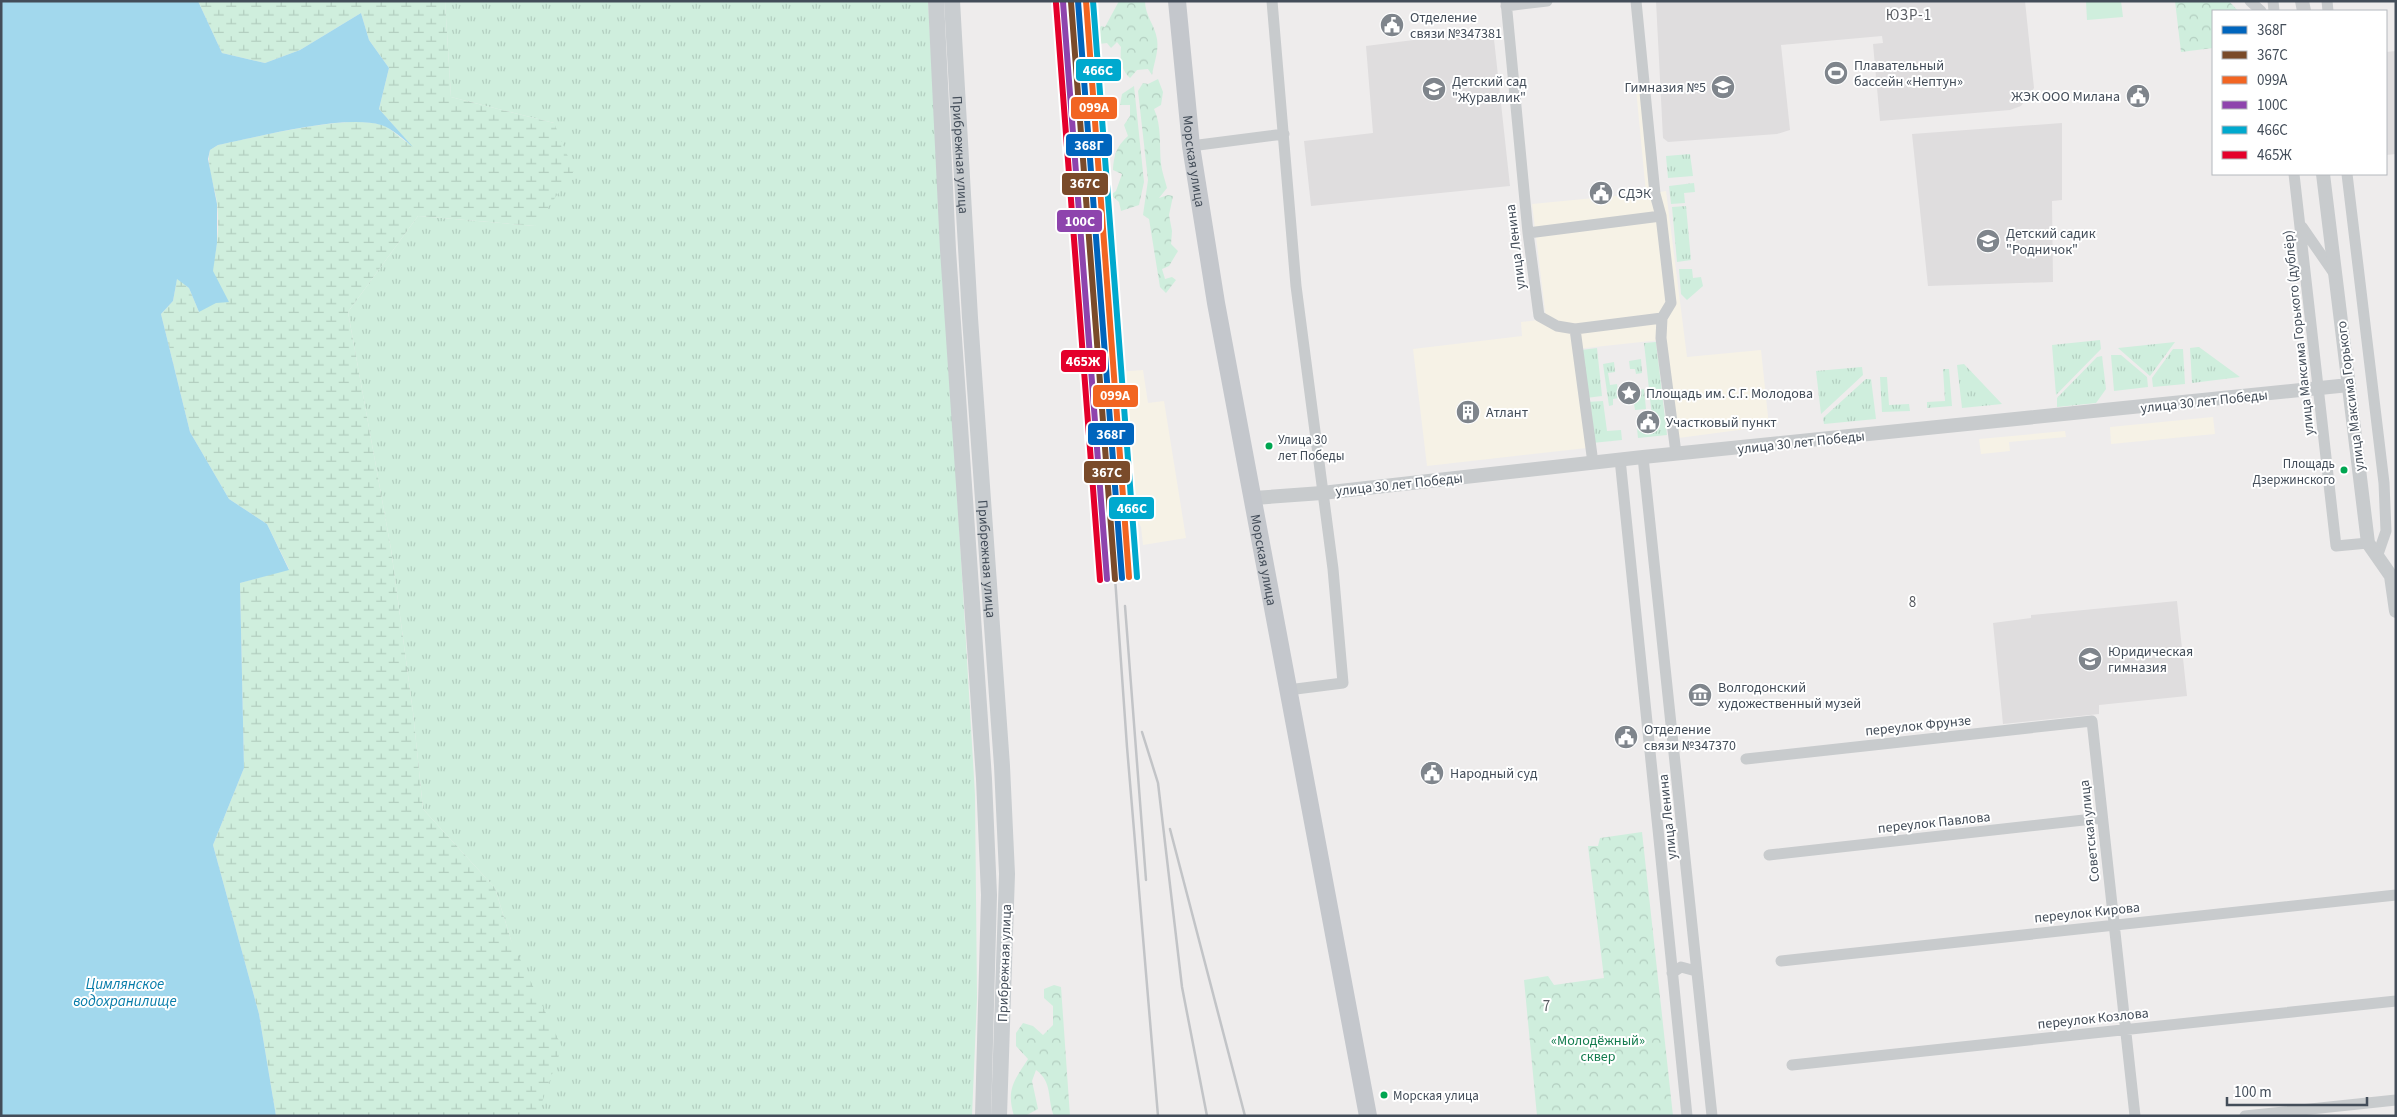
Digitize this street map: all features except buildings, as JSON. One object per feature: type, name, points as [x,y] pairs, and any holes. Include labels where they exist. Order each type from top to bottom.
[{"type":"main road","name":"Прибрежная улица","points":[[936,1],[948,250],[984,779],[989,894],[983,1116]]},
{"type":"main road","name":"Прибрежная улица","points":[[952,1],[970,318],[1002,766],[1007,864],[999,1116]]},
{"type":"main road","name":"Морская улица","points":[[1177,1],[1191,146],[1216,303],[1254,498],[1368,1116]]},
{"type":"street","points":[[1272,1],[1296,286],[1332,569],[1343,683],[1288,690]]},
{"type":"street","points":[[1506,4],[1547,1]]},
{"type":"street","points":[[1636,1],[1656,194],[1661,216],[1671,303],[1662,318],[1660,338],[1676,453]]},
{"type":"street","points":[[2250,1],[2260,10]]},
{"type":"street","name":"улица Ленина","points":[[1506,4],[1528,233],[1539,316],[1557,326],[1575,329]]},
{"type":"street","points":[[1191,146],[1284,134]]},
{"type":"street","name":"улица Максима Горького (дублёр)","points":[[2294,175],[2336,546],[2368,543]]},
{"type":"street","name":"улица Максима Горького","points":[[2323,175],[2368,543],[2393,575],[2396,611]]},
{"type":"street","points":[[2347,175],[2386,501],[2386,531],[2377,556]]},
{"type":"street","points":[[1528,233],[1661,216]]},
{"type":"street","points":[[2301,226],[2336,276]]},
{"type":"street","points":[[1593,463],[1575,329],[1662,318]]},
{"type":"street","name":"улица 30 лет Победы","points":[[1254,498],[1322,493],[1676,453],[2349,385]]},
{"type":"street","name":"улица Ленина","points":[[1643,457],[1684,834],[1688,900],[1712,1116]]},
{"type":"street","name":"улица Ленина","points":[[1620,459],[1687,1116]]},
{"type":"street","name":"переулок Фрунзе","points":[[1746,759],[2092,721]]},
{"type":"street","name":"Советская улица","points":[[2092,721],[2094,819],[2114,924],[2124,1030],[2135,1116]]},
{"type":"street","name":"переулок Павлова","points":[[1769,855],[2094,819]]},
{"type":"street","name":"переулок Кирова","points":[[1781,961],[2396,895]]},
{"type":"street","points":[[1672,973],[1681,967],[1696,970]]},
{"type":"street","name":"переулок Козлова","points":[[1792,1065],[2396,1001]]},
{"type":"street","points":[[2245,1116],[2396,1100]]},
{"type":"shaded area","points":[[1656,1],[2025,1],[2034,88],[2021,106],[2010,110],[1880,121],[1873,44],[1883,43],[1882,36],[1781,45],[1790,130],[1777,134],[1668,142],[1663,138]]},
{"type":"shaded area","name":"Детский сад \"Журавлик\"","points":[[1493,30],[1510,186],[1311,206],[1304,141],[1373,133],[1366,46]]},
{"type":"shaded area","points":[[2396,51],[2396,154],[2387,155],[2387,52]]},
{"type":"shaded area","points":[[1643,88],[1654,193],[1666,191],[1687,357],[1761,350],[1769,426],[1671,439],[1660,340],[1576,349],[1587,448],[1427,466],[1413,349],[1522,336],[1521,322],[1546,319],[1532,204],[1646,193],[1636,89]]},
{"type":"shaded area","name":"Детский садик \"Родничок\"","points":[[2062,123],[2062,200],[2052,201],[2053,282],[1928,286],[1912,134]]},
{"type":"shaded area","points":[[1143,370],[1148,403],[1164,401],[1186,538],[1143,545],[1141,527],[1125,498],[1118,372]]},
{"type":"shaded area","points":[[2213,417],[2215,434],[2111,444],[2110,427]]},
{"type":"shaded area","points":[[2065,431],[2066,437],[2009,442],[2010,451],[1981,454],[1979,439]]},
{"type":"shaded area","name":"Юридическая гимназия","points":[[2177,601],[2187,696],[2099,705],[2099,714],[2003,724],[1993,623],[2031,618],[2031,615]]},
{"type":"green space","points":[[198,1],[445,1],[451,97],[554,123],[574,171],[535,226],[418,216],[348,312],[391,549],[413,712],[423,809],[495,888],[511,940],[562,1047],[537,1116],[276,1116],[259,1014],[213,845],[244,768],[240,583],[289,569],[267,524],[229,499],[190,432],[161,314],[173,301],[177,278],[189,288],[199,312],[208,286],[217,245],[218,231],[217,203],[209,163],[210,150],[218,145],[278,132],[347,122],[367,122],[382,125],[410,144],[379,109],[389,68],[369,40],[361,13],[300,50],[265,63],[222,53]]},
{"type":"green space","points":[[445,1],[928,1],[975,795],[977,998],[972,1116],[537,1116],[511,940],[495,888],[423,809],[413,712],[391,549],[348,312],[418,216],[535,226],[554,123],[451,97]]},
{"type":"green space","points":[[1119,1],[1145,1],[1145,6],[1156,34],[1157,44],[1152,75],[1148,69],[1137,70],[1130,78],[1123,68],[1121,47],[1117,42],[1111,48],[1107,43],[1099,44],[1097,36],[1101,26],[1105,27]]},
{"type":"green space","points":[[2086,1],[2121,1],[2123,17],[2087,20]]},
{"type":"green space","points":[[2175,1],[2229,1],[2237,10],[2212,10],[2212,48],[2181,52]]},
{"type":"green space","points":[[1158,79],[1163,92],[1161,105],[1154,109],[1159,129],[1161,167],[1167,188],[1159,198],[1168,195],[1173,196],[1169,215],[1172,231],[1171,244],[1178,251],[1169,266],[1162,269],[1165,279],[1172,277],[1176,280],[1166,293],[1160,287],[1149,219],[1143,215],[1148,180],[1138,91],[1143,83],[1148,84]]},
{"type":"green space","points":[[1134,86],[1144,182],[1139,205],[1121,211],[1119,202],[1111,195],[1116,191],[1122,174],[1113,170],[1113,165],[1118,148],[1128,136],[1124,125],[1130,116],[1130,105],[1120,105],[1122,94]]},
{"type":"green space","points":[[1690,154],[1693,176],[1668,178],[1666,156]]},
{"type":"green space","points":[[1694,183],[1695,192],[1684,193],[1685,203],[1671,204],[1669,186]]},
{"type":"green space","points":[[1686,206],[1691,260],[1677,262],[1672,207]]},
{"type":"green space","points":[[1679,269],[1692,269],[1693,278],[1701,277],[1703,286],[1687,300],[1681,294]]},
{"type":"green space","points":[[2100,340],[2101,349],[2056,395],[2052,345]]},
{"type":"green space","points":[[1656,342],[1667,435],[1638,438],[1637,428],[1653,426],[1644,343]]},
{"type":"green space","points":[[2175,342],[2150,376],[2118,348]]},
{"type":"green space","points":[[2199,347],[2240,377],[2192,383],[2190,348]]},
{"type":"green space","points":[[1597,348],[1602,396],[1586,398],[1581,350]]},
{"type":"green space","points":[[2173,349],[2183,349],[2185,384],[2153,387],[2152,378]]},
{"type":"green space","points":[[2111,355],[2121,355],[2147,377],[2148,387],[2114,391]]},
{"type":"green space","points":[[2102,356],[2106,389],[2096,403],[2057,407],[2057,398],[2097,357]]},
{"type":"green space","points":[[1641,359],[1642,373],[1636,374],[1635,369],[1630,369],[1629,361]]},
{"type":"green space","points":[[1614,362],[1615,372],[1608,373],[1610,385],[1617,384],[1619,398],[1613,399],[1613,405],[1609,406],[1603,364]]},
{"type":"green space","points":[[1964,364],[2002,404],[1962,408],[1957,365]]},
{"type":"green space","points":[[1862,367],[1863,375],[1821,414],[1816,371]]},
{"type":"green space","points":[[1943,369],[1949,369],[1952,406],[1927,408],[1927,402],[1945,401]]},
{"type":"green space","points":[[1880,377],[1887,377],[1889,405],[1909,404],[1910,411],[1882,412]]},
{"type":"green space","points":[[1866,379],[1871,379],[1876,419],[1824,424],[1823,418]]},
{"type":"green space","points":[[1644,389],[1646,409],[1635,410],[1633,397],[1639,396],[1639,390]]},
{"type":"green space","points":[[1603,401],[1607,431],[1621,430],[1622,440],[1592,443],[1587,402]]},
{"type":"green space","name":"«Молодёжный» сквер","points":[[1642,832],[1673,1116],[1537,1116],[1524,980],[1548,976],[1554,985],[1604,978],[1588,846],[1598,846],[1600,838]]},
{"type":"green space","points":[[1054,985],[1061,987],[1070,1116],[1054,1116],[1045,1080],[1036,1070],[1032,1081],[1038,1109],[1025,1116],[1014,1116],[1011,1092],[1015,1080],[1028,1059],[1016,1046],[1016,1033],[1023,1023],[1033,1026],[1043,1035],[1053,1025],[1053,1006],[1044,998],[1044,989]]},
{"type":"water","name":"Цимлянское водохранилище","points":[[1,1],[198,1],[222,53],[265,63],[300,50],[361,13],[369,40],[389,68],[379,109],[413,147],[394,131],[381,125],[365,122],[346,122],[277,132],[218,145],[210,150],[208,159],[217,204],[217,243],[213,271],[229,302],[216,303],[199,312],[189,288],[177,279],[173,301],[161,314],[190,432],[229,499],[267,524],[289,570],[240,583],[244,768],[213,845],[259,1014],[276,1116],[1,1116]]},
{"type":"railway","points":[[1071,1],[1089,209],[1127,747],[1158,1116]]},
{"type":"railway","points":[[1125,606],[1146,880]]},
{"type":"railway","points":[[1142,732],[1158,783],[1182,987],[1207,1116]]},
{"type":"railway","points":[[1170,829],[1245,1116]]},
{"type":"transit line","name":"368Г","points":[[1078,1],[1122,578]]},
{"type":"transit line","name":"099А","points":[[1086,1],[1129,577]]},
{"type":"transit line","name":"466С","points":[[1093,1],[1137,577]]},
{"type":"transit line","name":"100C","points":[[1063,2],[1107,579]]},
{"type":"transit line","name":"367С","points":[[1071,2],[1115,579]]},
{"type":"transit line","name":"465Ж","points":[[1056,3],[1100,580]]},
{"type":"place","name":"Отделение связи №347381","points":[[1392,25]]},
{"type":"place","name":"Плавательный бассейн «Нептун»","points":[[1836,73]]},
{"type":"place","name":"Гимназия №5","points":[[1723,87]]},
{"type":"place","name":"Детский сад \"Журавлик\"","points":[[1434,89]]},
{"type":"place","name":"ЖЭК ООО Милана","points":[[2138,96]]},
{"type":"place","name":"СДЭК","points":[[1601,193]]},
{"type":"place","name":"Детский садик \"Родничок\"","points":[[1988,241]]},
{"type":"place","name":"Площадь им. С.Г. Молодова","points":[[1629,393]]},
{"type":"place","name":"Атлант","points":[[1468,412]]},
{"type":"place","name":"Участковый пункт","points":[[1648,422]]},
{"type":"place","name":"Улица 30 лет Победы","points":[[1269,446]]},
{"type":"place","name":"Площадь Дзержинского","points":[[2344,470]]},
{"type":"place","name":"Юридическая гимназия","points":[[2090,659]]},
{"type":"place","name":"Волгодонский художественный музей","points":[[1700,695]]},
{"type":"place","name":"Отделение связи №347370","points":[[1626,737]]},
{"type":"place","name":"Народный суд","points":[[1432,773]]},
{"type":"place","name":"Морская улица","points":[[1384,1095]]},
{"type":"district","name":"ЮЗР-1","points":[[1909,15]]},
{"type":"district","name":"8","points":[[1913,602]]},
{"type":"district","name":"7","points":[[1547,1006]]}]
